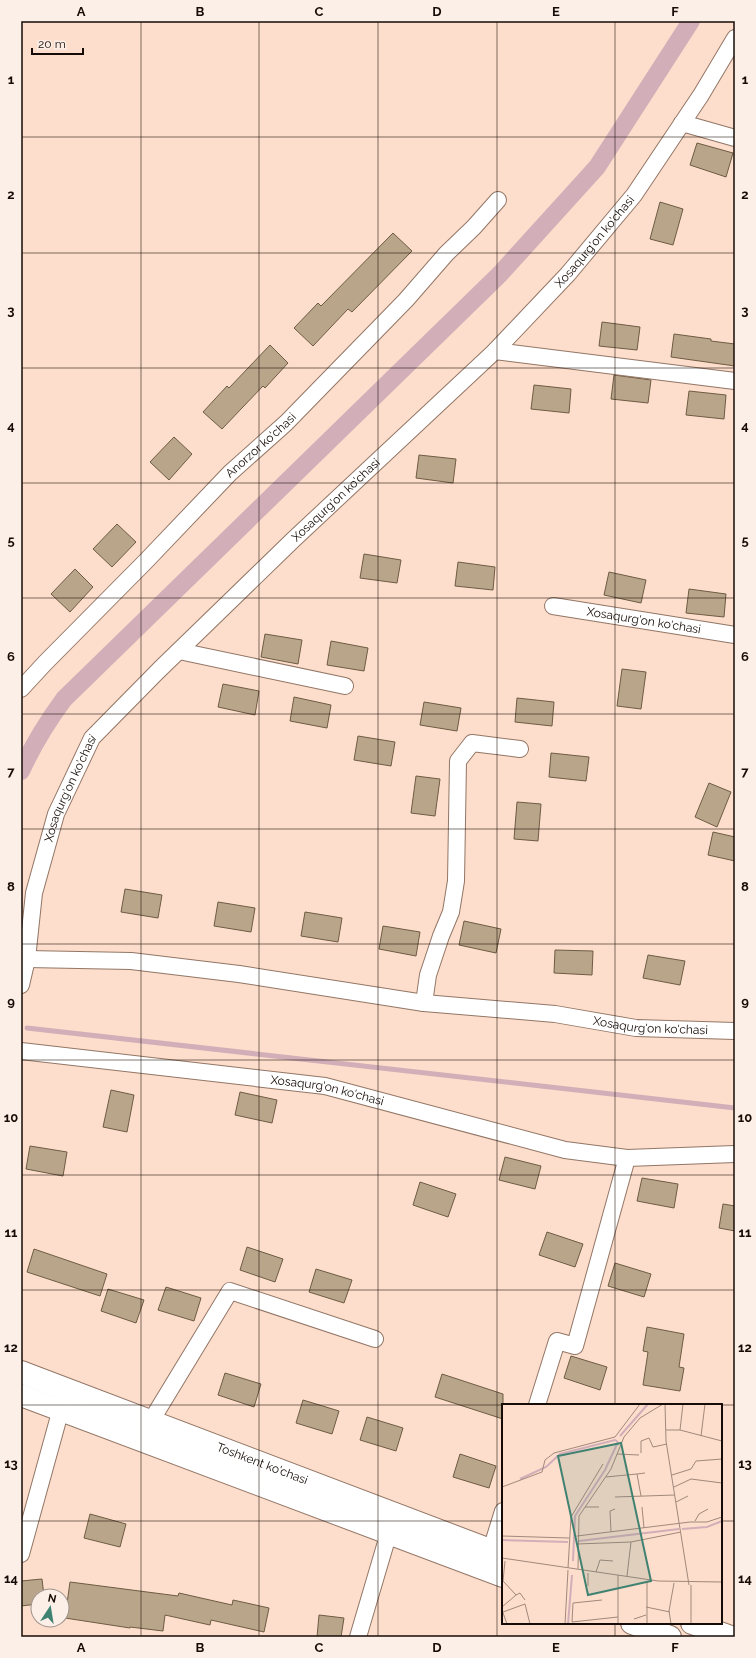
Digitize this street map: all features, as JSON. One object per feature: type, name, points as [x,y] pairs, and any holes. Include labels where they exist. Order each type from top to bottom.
[{"type":"highway","name":"Toshkent ko'chasi","points":[[21,1372],[497,1553]]},
{"type":"highway","name":"Toshkent ko'chasi","points":[[21,1395],[502,1576]]},
{"type":"highway","points":[[635,1624],[670,1637]]},
{"type":"highway","points":[[695,1624],[731,1637]]},
{"type":"street","name":"Xosaqurg'on ko'chasi","points":[[21,985],[27,960],[34,893],[54,821],[92,738],[300,534],[495,351],[568,274],[634,195],[682,123],[735,38]]},
{"type":"street","points":[[682,123],[735,138]]},
{"type":"street","name":"Anorzor ko'chasi","points":[[21,689],[230,473],[292,417],[406,300],[446,254],[474,227],[498,200]]},
{"type":"street","points":[[495,351],[735,381]]},
{"type":"street","name":"Xosaqurg'on ko'chasi","points":[[553,606],[735,635]]},
{"type":"street","points":[[179,651],[345,686]]},
{"type":"street","points":[[424,1003],[428,975],[451,912],[456,881],[458,761],[472,743],[520,749]]},
{"type":"street","name":"Xosaqurg'on ko'chasi","points":[[27,960],[131,960],[239,974],[424,1003],[555,1014],[636,1028],[735,1031]]},
{"type":"street","name":"Xosaqurg'on ko'chasi","points":[[21,1051],[325,1086],[565,1150],[627,1158],[735,1154]]},
{"type":"street","points":[[537,1404],[557,1341],[575,1346],[627,1158]]},
{"type":"street","points":[[151,1421],[230,1291],[375,1340]]},
{"type":"street","points":[[21,1554],[61,1409]]},
{"type":"street","points":[[358,1637],[396,1514]]},
{"type":"street","points":[[497,1553],[502,1518]]},
{"type":"building","points":[[697,143],[733,153],[726,177],[690,165]]},
{"type":"building","points":[[660,202],[683,209],[673,245],[650,239]]},
{"type":"building","points":[[393,233],[412,251],[352,312],[348,309],[313,346],[294,328],[318,303],[321,306]]},
{"type":"building","points":[[602,322],[640,327],[637,350],[599,346]]},
{"type":"building","points":[[674,334],[735,344],[735,366],[671,357]]},
{"type":"building","points":[[270,345],[288,363],[265,388],[263,386],[222,429],[203,412],[227,386],[229,388]]},
{"type":"building","points":[[614,375],[651,380],[648,403],[611,399]]},
{"type":"building","points":[[534,385],[571,389],[569,413],[531,409]]},
{"type":"building","points":[[689,391],[726,395],[724,419],[686,415]]},
{"type":"building","points":[[174,437],[192,454],[169,480],[150,462]]},
{"type":"building","points":[[419,455],[456,459],[453,483],[416,478]]},
{"type":"building","points":[[117,524],[136,542],[112,567],[93,549]]},
{"type":"building","points":[[364,554],[401,560],[397,583],[360,578]]},
{"type":"building","points":[[458,562],[495,567],[493,590],[455,586]]},
{"type":"building","points":[[75,569],[93,587],[70,612],[51,594]]},
{"type":"building","points":[[609,572],[646,580],[641,603],[604,595]]},
{"type":"building","points":[[689,589],[726,594],[724,617],[686,613]]},
{"type":"building","points":[[265,634],[302,640],[298,664],[261,657]]},
{"type":"building","points":[[331,641],[368,648],[364,671],[327,665]]},
{"type":"building","points":[[622,669],[646,672],[641,709],[617,706]]},
{"type":"building","points":[[223,684],[259,691],[255,715],[218,707]]},
{"type":"building","points":[[294,697],[331,705],[327,728],[290,721]]},
{"type":"building","points":[[517,698],[554,702],[552,726],[515,722]]},
{"type":"building","points":[[424,702],[461,708],[457,731],[420,725]]},
{"type":"building","points":[[358,736],[395,742],[391,766],[354,760]]},
{"type":"building","points":[[551,753],[589,757],[586,781],[549,777]]},
{"type":"building","points":[[416,776],[440,779],[435,816],[411,813]]},
{"type":"building","points":[[709,783],[731,792],[717,827],[695,817]]},
{"type":"building","points":[[517,802],[541,804],[538,841],[514,839]]},
{"type":"building","points":[[713,832],[735,837],[735,861],[708,855]]},
{"type":"building","points":[[125,889],[162,895],[158,918],[121,912]]},
{"type":"building","points":[[218,902],[255,908],[251,932],[214,926]]},
{"type":"building","points":[[305,912],[342,918],[338,942],[301,936]]},
{"type":"building","points":[[464,921],[501,929],[496,953],[459,945]]},
{"type":"building","points":[[383,926],[420,932],[416,956],[379,949]]},
{"type":"building","points":[[555,950],[593,951],[592,975],[554,973]]},
{"type":"building","points":[[648,955],[685,961],[680,985],[643,978]]},
{"type":"building","points":[[111,1090],[134,1095],[127,1132],[103,1127]]},
{"type":"building","points":[[240,1092],[277,1100],[272,1123],[235,1115]]},
{"type":"building","points":[[30,1146],[67,1152],[63,1176],[26,1169]]},
{"type":"building","points":[[505,1157],[541,1166],[535,1189],[499,1180]]},
{"type":"building","points":[[642,1178],[678,1184],[674,1208],[637,1201]]},
{"type":"building","points":[[420,1182],[456,1194],[448,1217],[413,1205]]},
{"type":"building","points":[[723,1204],[735,1206],[735,1231],[719,1228]]},
{"type":"building","points":[[547,1232],[583,1244],[575,1267],[539,1255]]},
{"type":"building","points":[[247,1247],[283,1259],[275,1282],[240,1270]]},
{"type":"building","points":[[34,1249],[107,1274],[100,1296],[27,1272]]},
{"type":"building","points":[[615,1263],[651,1274],[644,1297],[608,1286]]},
{"type":"building","points":[[316,1269],[352,1280],[344,1303],[309,1292]]},
{"type":"building","points":[[166,1287],[201,1298],[194,1321],[158,1310]]},
{"type":"building","points":[[108,1289],[144,1300],[136,1323],[101,1311]]},
{"type":"building","points":[[647,1327],[684,1334],[679,1367],[684,1368],[680,1391],[643,1385],[648,1352],[643,1351]]},
{"type":"building","points":[[571,1356],[607,1367],[600,1390],[564,1378]]},
{"type":"building","points":[[225,1373],[261,1384],[254,1407],[218,1395]]},
{"type":"building","points":[[442,1374],[503,1394],[502,1419],[435,1397]]},
{"type":"building","points":[[303,1400],[339,1411],[332,1434],[296,1423]]},
{"type":"building","points":[[367,1417],[403,1428],[396,1451],[360,1440]]},
{"type":"building","points":[[460,1454],[496,1466],[489,1488],[453,1477]]},
{"type":"building","points":[[90,1514],[126,1524],[120,1547],[84,1538]]},
{"type":"building","points":[[42,1579],[43,1588],[30,1588],[30,1605],[21,1606],[21,1581]]},
{"type":"building","points":[[70,1582],[178,1596],[179,1593],[232,1605],[233,1600],[269,1608],[264,1632],[211,1620],[210,1625],[165,1615],[163,1631],[130,1628],[70,1619]]},
{"type":"building","points":[[319,1615],[344,1618],[341,1637],[317,1637]]},
{"type":"waterway","points":[[21,771],[30,752],[64,699],[500,274],[597,167],[691,21]]},
{"type":"waterway","points":[[27,1028],[735,1108]]}]
